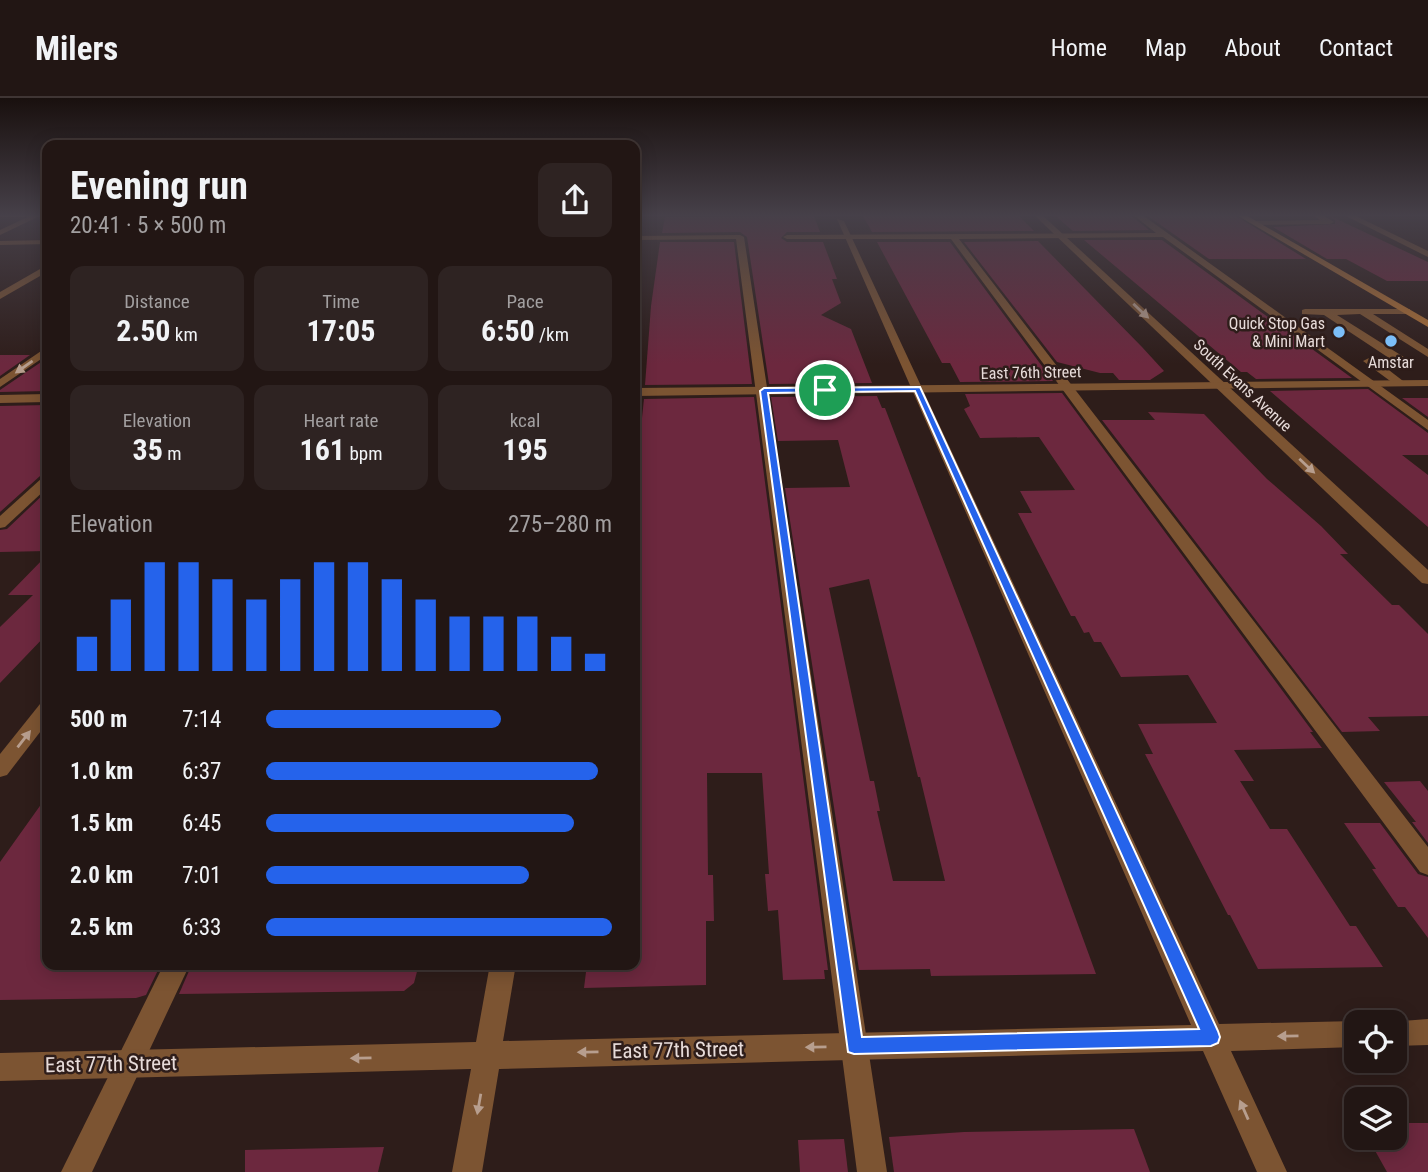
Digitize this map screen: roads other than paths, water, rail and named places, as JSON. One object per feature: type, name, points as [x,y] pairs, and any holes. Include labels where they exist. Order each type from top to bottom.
[{"type":"main road","points":[[1326,264],[1428,324]]},
{"type":"street","points":[[744,264],[872,1172]]},
{"type":"street","points":[[860,264],[1272,1172]]},
{"type":"street","points":[[974,264],[1428,865]]},
{"type":"street","name":"South Evans Avenue","points":[[1091,264],[1428,579]]},
{"type":"street","points":[[1206,264],[1428,426]]},
{"type":"street","points":[[0,296],[42,271]]},
{"type":"street","points":[[1362,311],[1427,355]]},
{"type":"street","points":[[1306,312],[1406,311]]},
{"type":"street","points":[[1326,312],[1401,361]]},
{"type":"street","points":[[0,384],[42,354]]},
{"type":"street","points":[[1401,384],[1369,361],[1401,361],[1427,355]]},
{"type":"street","name":"East 76th Street","points":[[640,392],[1428,383]]},
{"type":"street","points":[[0,399],[42,398]]},
{"type":"street","points":[[0,524],[42,486]]},
{"type":"street","points":[[0,769],[42,715]]},
{"type":"street","points":[[76,1172],[174,970]]},
{"type":"street","points":[[467,1172],[502,970]]},
{"type":"street","points":[[1407,1033],[1428,1032]]},
{"type":"street","name":"East 77th Street","points":[[0,1067],[1344,1034]]},
{"type":"place","name":"Quick Stop Gas & Mini Mart","points":[[1339,332]]},
{"type":"place","name":"Amstar","points":[[1391,341]]}]
